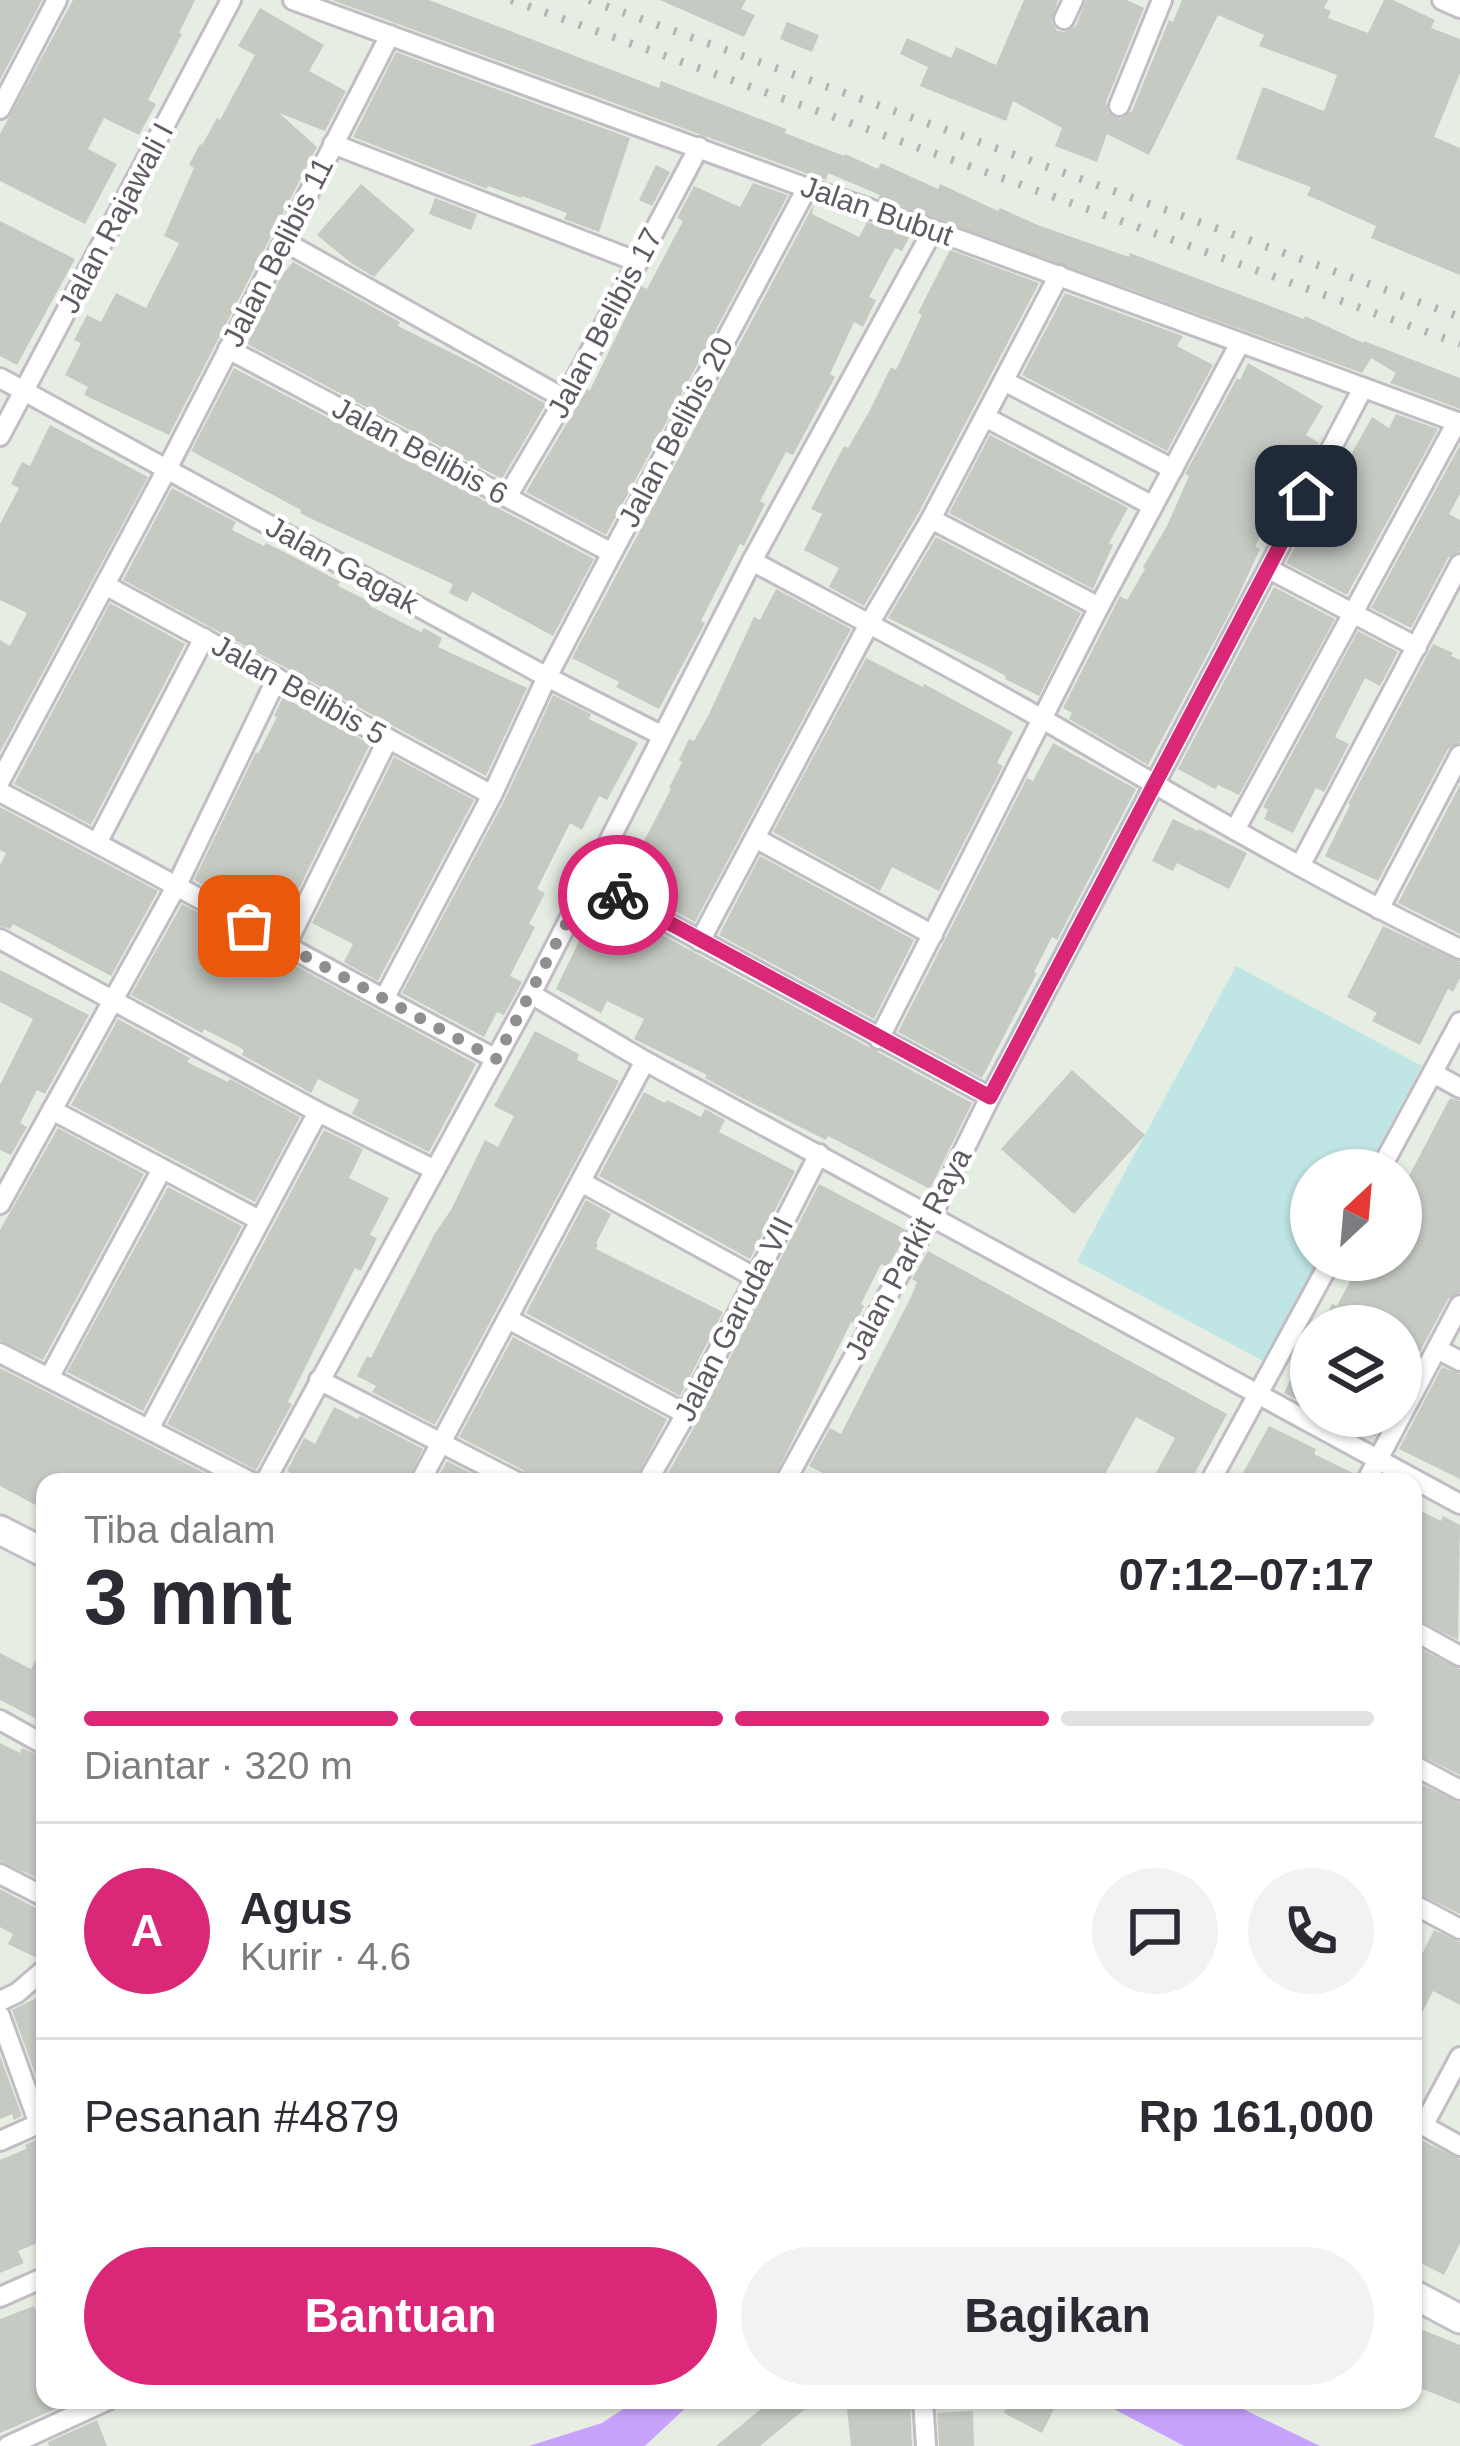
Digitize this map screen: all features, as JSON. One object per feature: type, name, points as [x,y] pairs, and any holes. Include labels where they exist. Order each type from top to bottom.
[{"type":"street","points":[[2,103],[57,0]]},
{"type":"street","name":"Jalan Rajawali I","points":[[0,436],[231,0]]},
{"type":"street","name":"Jalan Bubut","points":[[293,0],[1459,423]]},
{"type":"street","points":[[1064,19],[1072,0]]},
{"type":"street","points":[[1118,106],[1162,0]]},
{"type":"street","points":[[1442,0],[1460,8]]},
{"type":"street","name":"Jalan Belibis 11","points":[[0,781],[390,35]]},
{"type":"street","points":[[333,144],[638,262]]},
{"type":"street","name":"Jalan Belibis 17","points":[[507,497],[566,399],[699,147]]},
{"type":"street","name":"Jalan Belibis 20","points":[[384,999],[493,795],[547,677],[807,188]]},
{"type":"street","points":[[270,1473],[531,994],[752,561],[933,230]]},
{"type":"street","points":[[285,242],[566,399]]},
{"type":"street","points":[[700,941],[869,624],[931,519],[1058,275]]},
{"type":"street","points":[[879,1039],[1099,607],[1240,343]]},
{"type":"street","name":"Jalan Belibis 6","points":[[228,349],[612,553]]},
{"type":"street","name":"Jalan Gagak","points":[[0,377],[661,735]]},
{"type":"street","points":[[1004,381],[1173,469]]},
{"type":"street","name":"Jalan Parkit Raya","points":[[790,1473],[932,1215],[1363,388]]},
{"type":"street","points":[[985,418],[1153,506]]},
{"type":"street","points":[[1235,830],[1459,423]]},
{"type":"street","points":[[931,519],[1099,607]]},
{"type":"street","points":[[752,561],[1378,909],[1460,949]]},
{"type":"street","points":[[1300,866],[1460,564]]},
{"type":"street","points":[[1268,569],[1417,647]]},
{"type":"street","name":"Jalan Belibis 5","points":[[105,585],[493,795]]},
{"type":"street","points":[[98,843],[204,638]]},
{"type":"street","points":[[0,1204],[177,885],[277,678]]},
{"type":"street","points":[[285,946],[388,739]]},
{"type":"street","points":[[1378,909],[1460,755]]},
{"type":"street","points":[[0,792],[496,1059]]},
{"type":"street","points":[[757,838],[933,935]]},
{"type":"street","points":[[589,880],[990,1097]]},
{"type":"street","points":[[0,939],[317,1112],[435,1170]]},
{"type":"street","points":[[531,994],[1404,1473]]},
{"type":"street","points":[[1391,1149],[1460,1022]]},
{"type":"street","points":[[425,1473],[646,1061]]},
{"type":"street","points":[[1432,1073],[1460,1088]]},
{"type":"street","points":[[52,1110],[259,1220]]},
{"type":"street","points":[[149,1429],[317,1112]]},
{"type":"street","name":"Jalan Garuda VII","points":[[652,1473],[819,1154]]},
{"type":"street","points":[[49,1378],[162,1169]]},
{"type":"street","points":[[581,1182],[756,1278]]},
{"type":"street","points":[[1215,1473],[1320,1281]]},
{"type":"street","points":[[1371,1473],[1460,1305]]},
{"type":"street","points":[[508,1319],[686,1414]]},
{"type":"street","points":[[1437,1349],[1460,1361]]},
{"type":"street","points":[[0,1353],[234,1473]]},
{"type":"street","points":[[319,1379],[499,1473]]},
{"type":"street","points":[[1422,1483],[1460,1504]]},
{"type":"street","points":[[0,1530],[36,1548]]},
{"type":"street","points":[[1422,1635],[1460,1656]]},
{"type":"street","points":[[0,1720],[36,1739]]},
{"type":"street","points":[[1422,1770],[1460,1790]]},
{"type":"street","points":[[0,1874],[36,1892]]},
{"type":"street","points":[[1422,1909],[1460,1929]]},
{"type":"street","points":[[0,2001],[36,1977]]},
{"type":"street","points":[[0,2016],[36,2108]]},
{"type":"street","points":[[1422,2117],[1460,2057]]},
{"type":"street","points":[[1422,2125],[1460,2146]]},
{"type":"street","points":[[0,2141],[36,2126]]},
{"type":"street","points":[[0,2297],[36,2281]]},
{"type":"street","points":[[1422,2299],[1460,2319]]},
{"type":"street","points":[[8,2446],[88,2409]]},
{"type":"street","points":[[924,2409],[926,2446]]},
{"type":"shaded area","points":[[1236,966],[1422,1066],[1377,1149],[1290,1149],[1290,1281],[1307,1281],[1263,1361],[1077,1261]]},
{"type":"shaded area","points":[[623,2409],[684,2409],[645,2446],[529,2446],[602,2423]]},
{"type":"shaded area","points":[[1114,2409],[1243,2409],[1320,2446],[1184,2446]]},
{"type":"building","points":[[0,0],[42,0],[0,80]]},
{"type":"building","points":[[73,0],[195,0],[148,100],[156,104],[139,135],[104,118],[88,149],[117,164],[85,224],[0,181],[0,134]]},
{"type":"building","points":[[332,0],[429,0],[659,88],[661,81],[878,169],[881,163],[938,189],[940,184],[998,211],[1305,316],[1460,378],[1460,409],[1390,383],[1396,373],[1371,358],[1362,373],[878,198],[880,195],[828,173],[826,180],[811,175]]},
{"type":"building","points":[[660,0],[746,0],[741,9],[755,15],[744,37]]},
{"type":"building","points":[[1024,0],[1058,0],[1051,21],[1057,31],[1064,32],[1076,26],[1086,0],[1127,0],[1144,8],[1106,102],[1108,113],[1120,119],[1132,111],[1169,20],[1173,22],[1182,0],[1328,0],[1324,8],[1331,11],[1328,18],[1368,33],[1384,0],[1435,20],[1431,28],[1460,39],[1460,73],[1434,137],[1460,148],[1460,275],[1371,238],[1376,226],[1307,195],[1311,187],[1236,159],[1263,87],[1324,111],[1337,75],[1259,46],[1264,35],[1218,15],[1149,155],[1107,134],[1097,162],[1055,146],[1062,128],[1013,101],[1006,121],[920,86],[928,67],[900,54],[907,38],[951,58],[956,47],[996,65]]},
{"type":"building","points":[[260,8],[324,45],[309,71],[346,91],[325,131],[279,113],[317,147],[169,435],[84,395],[88,387],[65,375],[81,343],[74,340],[87,315],[101,322],[116,293],[146,308],[179,243],[164,236],[194,168],[189,165],[255,55],[238,46]]},
{"type":"building","points":[[787,22],[819,35],[812,52],[780,39]]},
{"type":"building","points":[[396,52],[630,138],[599,232],[564,219],[567,213],[487,189],[353,137]]},
{"type":"building","points":[[656,165],[670,172],[652,206],[639,200]]},
{"type":"building","points":[[753,183],[788,195],[606,535],[526,492],[590,390],[641,286],[647,289],[683,221],[677,218],[694,186],[740,207]]},
{"type":"building","points":[[361,184],[415,230],[374,277],[317,235]]},
{"type":"building","points":[[435,198],[477,214],[471,230],[429,214]]},
{"type":"building","points":[[814,204],[812,214],[859,237],[867,222],[910,236],[902,251],[895,248],[869,297],[876,300],[863,327],[854,322],[830,374],[835,377],[793,455],[786,452],[760,501],[765,504],[744,546],[740,544],[659,709],[572,658]]},
{"type":"building","points":[[0,221],[75,259],[17,365],[0,356]]},
{"type":"building","points":[[950,250],[1039,283],[864,606],[829,587],[839,568],[804,550],[822,514],[811,509],[891,367],[896,370]]},
{"type":"building","points":[[293,262],[400,322],[398,326],[546,404],[502,479],[247,344]]},
{"type":"building","points":[[1065,293],[1183,336],[1177,346],[1213,365],[1167,451],[1022,375]]},
{"type":"building","points":[[1248,363],[1323,406],[1306,435],[1319,443],[1302,471],[1298,469],[1255,546],[1260,549],[1235,603],[1148,765],[1069,719],[1072,713],[1063,708],[1120,596],[1127,600],[1145,569],[1189,476],[1185,474]]},
{"type":"building","points":[[234,368],[594,559],[553,636],[472,592],[467,602],[449,593],[453,584],[300,513],[191,451]]},
{"type":"building","points":[[1396,414],[1438,429],[1347,595],[1286,563],[1372,417],[1389,428]]},
{"type":"building","points":[[50,425],[148,477],[0,752],[0,640],[10,646],[27,613],[0,600],[0,524],[19,488],[11,484],[22,462],[30,466]]},
{"type":"building","points":[[990,435],[1128,508],[1093,589],[949,513]]},
{"type":"building","points":[[1460,445],[1460,494],[1449,514],[1460,520],[1460,551],[1448,558],[1411,628],[1371,608]]},
{"type":"building","points":[[172,488],[236,522],[232,530],[340,582],[338,586],[372,603],[370,606],[442,638],[438,647],[527,688],[486,776],[123,580]]},
{"type":"building","points":[[936,537],[1081,613],[1039,696],[888,618]]},
{"type":"building","points":[[1274,587],[1335,619],[1239,795],[1218,785],[1215,789],[1178,769]]},
{"type":"building","points":[[776,589],[851,629],[695,922],[619,881],[671,789],[689,739],[694,741],[709,714],[754,617],[760,620]]},
{"type":"building","points":[[110,603],[185,644],[91,825],[14,784]]},
{"type":"building","points":[[1358,631],[1398,652],[1380,686],[1365,678],[1335,737],[1349,744],[1324,792],[1316,788],[1293,833],[1264,819],[1268,810],[1263,807]]},
{"type":"building","points":[[1433,644],[1460,660],[1460,742],[1448,749],[1378,881],[1325,856]]},
{"type":"building","points":[[866,658],[1013,732],[997,763],[1003,766],[939,891],[892,867],[880,891],[773,832]]},
{"type":"building","points":[[553,695],[638,743],[607,800],[599,796],[582,830],[570,823],[537,889],[545,893],[529,924],[535,927],[510,976],[522,982],[504,1015],[497,1012],[484,1037],[402,993],[504,801]]},
{"type":"building","points":[[283,697],[370,744],[280,927],[194,880]]},
{"type":"building","points":[[1053,743],[1136,789],[1057,940],[1052,937],[982,1078],[898,1032],[1027,778],[1033,781]]},
{"type":"building","points":[[394,757],[474,800],[378,981],[344,962],[353,944],[312,923]]},
{"type":"building","points":[[1460,785],[1460,934],[1398,903]]},
{"type":"building","points":[[0,807],[158,891],[111,976],[13,924],[10,929],[0,926],[0,865],[6,853],[0,850]]},
{"type":"building","points":[[1173,819],[1247,853],[1229,889],[1177,863],[1173,871],[1152,861]]},
{"type":"building","points":[[760,856],[914,940],[874,1019],[719,935]]},
{"type":"building","points":[[594,901],[972,1103],[930,1189],[738,1096],[634,1039],[644,1019],[607,1001],[601,1013],[556,989]]},
{"type":"building","points":[[182,904],[476,1064],[429,1152],[352,1114],[359,1100],[318,1079],[311,1093],[242,1055],[244,1050],[237,1046],[131,995]]},
{"type":"building","points":[[1383,926],[1460,962],[1460,978],[1453,992],[1448,989],[1420,1045],[1372,1021],[1377,1013],[1347,997]]},
{"type":"building","points":[[0,970],[89,1015],[45,1094],[37,1090],[20,1123],[27,1127],[11,1155],[0,1150],[0,1085],[33,1019],[0,1002]]},
{"type":"building","points":[[118,1019],[190,1058],[187,1062],[300,1117],[255,1202],[71,1105]]},
{"type":"building","points":[[535,1031],[619,1081],[435,1425],[372,1392],[376,1386],[357,1376],[367,1356],[371,1358],[485,1140],[498,1147],[514,1116],[494,1106]]},
{"type":"building","points":[[1072,1070],[1145,1135],[1074,1214],[1001,1149]]},
{"type":"building","points":[[644,1092],[701,1117],[705,1109],[725,1120],[719,1132],[795,1171],[750,1259],[599,1176]]},
{"type":"building","points":[[1450,1098],[1460,1101],[1460,1292],[1448,1299],[1422,1348],[1422,1305],[1338,1305],[1350,1281],[1422,1281],[1422,1151]]},
{"type":"building","points":[[58,1128],[144,1174],[43,1360],[0,1340],[0,1230]]},
{"type":"building","points":[[324,1130],[363,1149],[349,1178],[389,1198],[370,1235],[377,1238],[361,1271],[355,1268],[256,1470],[167,1424]]},
{"type":"building","points":[[819,1184],[908,1231],[888,1267],[881,1264],[776,1473],[668,1473]]},
{"type":"building","points":[[168,1187],[242,1226],[143,1411],[67,1372]]},
{"type":"building","points":[[586,1200],[611,1214],[596,1249],[723,1312],[680,1396],[526,1313]]},
{"type":"building","points":[[928,1251],[1227,1414],[1195,1473],[1156,1473],[1175,1438],[1136,1417],[1106,1473],[823,1473],[809,1466],[830,1428],[841,1434],[912,1295],[917,1282],[912,1279]]},
{"type":"building","points":[[513,1337],[667,1419],[639,1473],[525,1473],[459,1437]]},
{"type":"building","points":[[1442,1367],[1460,1374],[1460,1479],[1399,1449],[1405,1437],[1422,1437],[1422,1405]]},
{"type":"building","points":[[0,1368],[204,1473],[36,1473],[36,1505],[0,1486]]},
{"type":"building","points":[[334,1407],[423,1449],[411,1473],[287,1471],[304,1438],[315,1444]]},
{"type":"building","points":[[1269,1426],[1353,1473],[1243,1473]]},
{"type":"building","points":[[447,1461],[470,1473],[440,1473]]},
{"type":"building","points":[[1422,1512],[1460,1525],[1458,1640],[1422,1622]]},
{"type":"building","points":[[1422,1650],[1460,1669],[1460,1775],[1422,1756]]},
{"type":"building","points":[[0,1653],[31,1669],[36,1659],[36,1718],[0,1700]]},
{"type":"building","points":[[0,1743],[20,1753],[22,1748],[36,1754],[36,1877],[0,1861]]},
{"type":"building","points":[[1422,1784],[1460,1803],[1460,1914],[1422,1895]]},
{"type":"building","points":[[0,1889],[36,1908],[36,1958],[8,1944],[13,1934],[0,1927]]},
{"type":"building","points":[[1434,1930],[1460,1942],[1460,2005],[1433,1991],[1422,2012],[1422,1954]]},
{"type":"building","points":[[36,1998],[36,2076],[12,2010]]},
{"type":"building","points":[[0,2056],[22,2116],[14,2120],[12,2114],[0,2119]]},
{"type":"building","points":[[36,2140],[36,2244],[18,2251],[24,2263],[0,2273],[0,2160],[26,2149],[25,2145]]},
{"type":"building","points":[[1422,2143],[1460,2159],[1460,2243],[1444,2275],[1422,2264]]},
{"type":"building","points":[[34,2306],[36,2409],[55,2409],[0,2433],[0,2319]]},
{"type":"building","points":[[1422,2332],[1460,2345],[1460,2404],[1422,2389]]},
{"type":"building","points":[[761,2409],[805,2409],[760,2446],[716,2446]]},
{"type":"building","points":[[847,2409],[910,2409],[912,2446],[851,2446]]},
{"type":"building","points":[[1006,2409],[1054,2409],[1042,2433],[1004,2413]]},
{"type":"building","points":[[973,2411],[974,2446],[939,2446],[937,2413]]},
{"type":"building","points":[[97,2420],[107,2446],[49,2446],[48,2442]]},
{"type":"railway","points":[[511,0],[1460,344]]},
{"type":"railway","points":[[589,0],[1460,317]]},
{"type":"way so far","points":[[249,926],[496,1059],[589,880],[618,895]]},
{"type":"route","points":[[618,895],[990,1097],[1306,496]]}]
